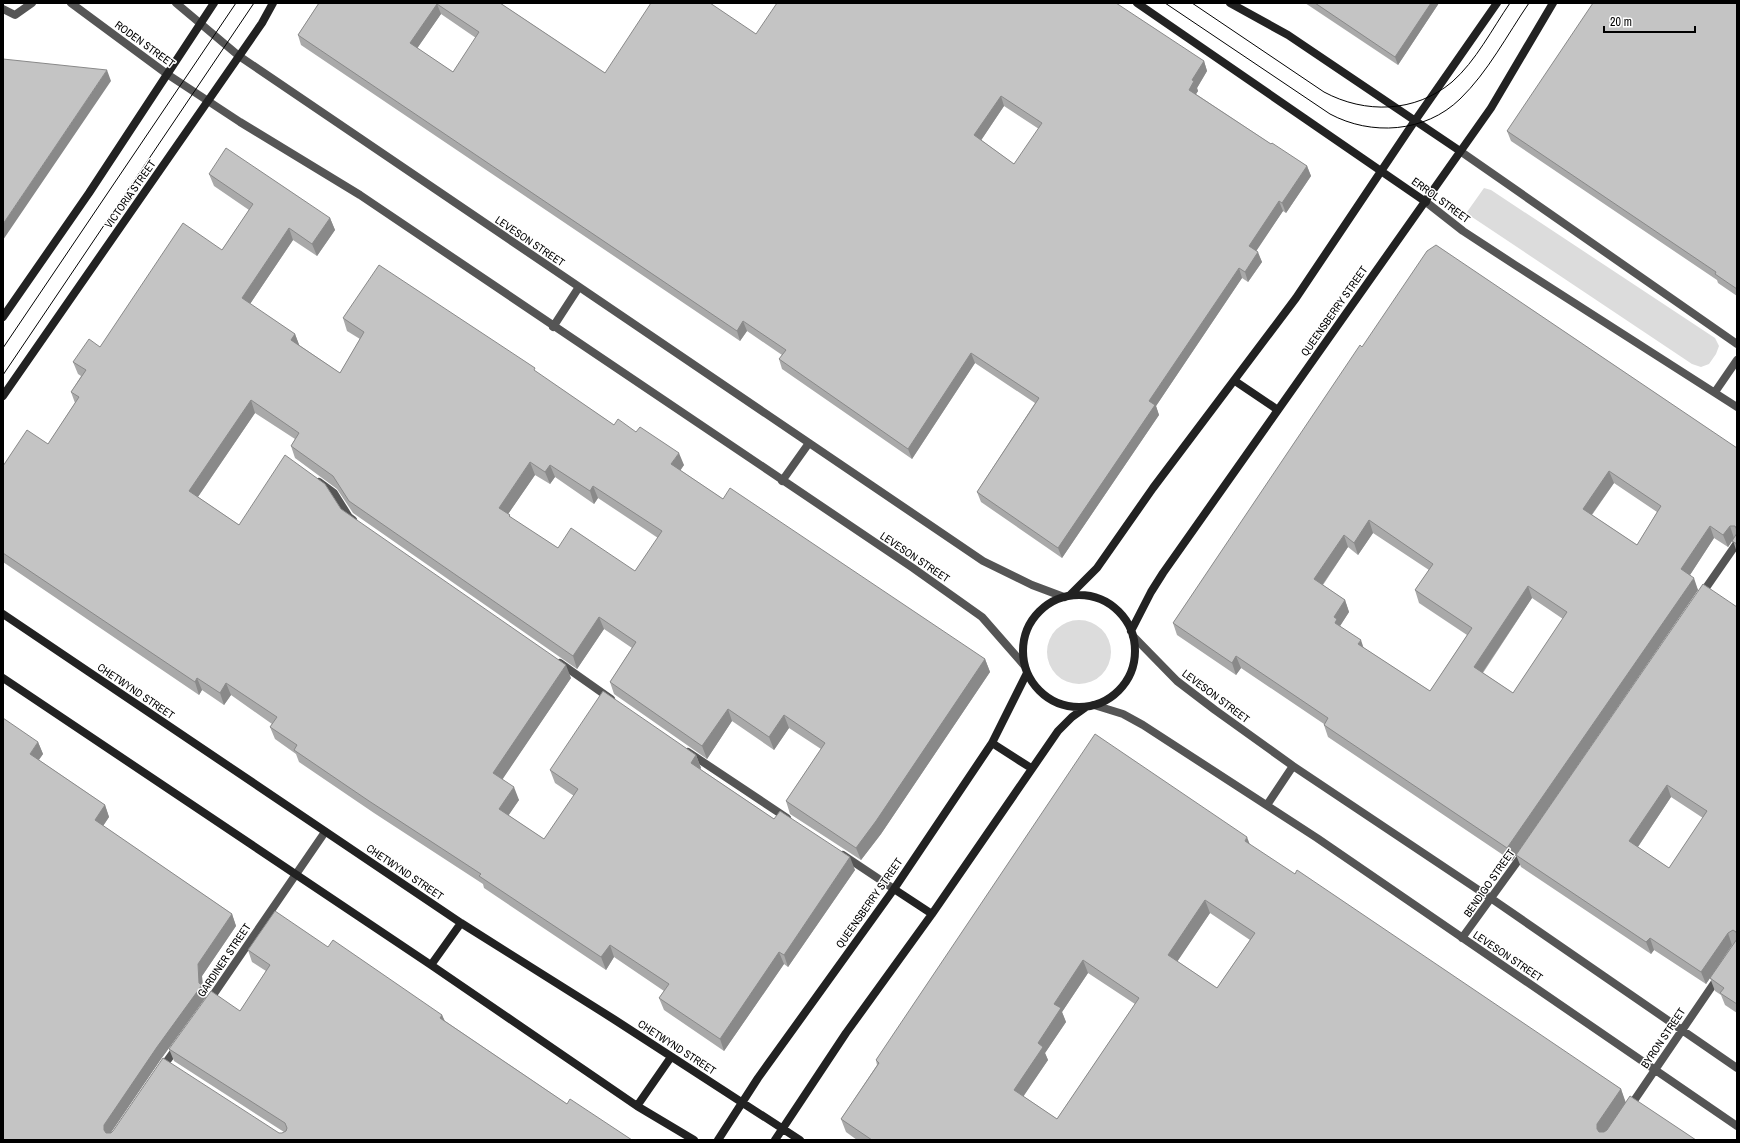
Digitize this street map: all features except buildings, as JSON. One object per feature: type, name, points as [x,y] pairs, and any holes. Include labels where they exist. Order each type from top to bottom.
[{"type":"street","points":[[3,10],[15,15],[32,3]]},
{"type":"street","name":"RODEN STREET","points":[[71,3],[167,74],[208,101]]},
{"type":"street","points":[[176,3],[239,56]]},
{"type":"street","points":[[3,317],[89,193],[201,25],[214,3]]},
{"type":"street","name":"VICTORIA STREET","points":[[3,396],[239,56],[273,3]]},
{"type":"street","name":"ERROL STREET","points":[[1137,3],[1426,202],[1463,230],[1737,407]]},
{"type":"street","points":[[1230,3],[1288,34],[1460,151],[1737,344]]},
{"type":"street","points":[[1067,596],[1097,568],[1153,488],[1296,298],[1415,121],[1497,3]]},
{"type":"street","name":"QUEENSBERRY STREET","points":[[1132,633],[1151,592],[1491,108],[1553,3]]},
{"type":"street","name":"LEVESON STREET","points":[[239,56],[983,560],[1032,585],[1067,596]]},
{"type":"street","name":"LEVESON STREET","points":[[208,101],[360,195],[553,327],[914,568],[982,617],[1025,669]]},
{"type":"street","points":[[553,327],[579,287]]},
{"type":"street","points":[[1715,392],[1737,360]]},
{"type":"street","points":[[1235,381],[1278,410]]},
{"type":"street","points":[[782,481],[809,443]]},
{"type":"street","points":[[315,479],[334,493],[349,517],[362,526]]},
{"type":"street","points":[[1697,600],[1737,543]]},
{"type":"street","points":[[775,1140],[846,1033],[932,914],[1058,731],[1072,717],[1090,706],[1111,697],[1125,683],[1132,669],[1135,655],[1132,633],[1127,621],[1112,605],[1092,596],[1081,594],[1067,596],[1046,605],[1033,618],[1026,632],[1023,646],[1025,669],[1035,686],[1046,697],[1065,706],[1090,706]]},
{"type":"street","name":"CHETWYND STREET","points":[[3,614],[461,924],[615,1020],[800,1140]]},
{"type":"street","name":"LEVESON STREET","points":[[1132,633],[1166,670],[1196,697],[1293,766],[1492,899],[1737,1068]]},
{"type":"street","points":[[554,659],[618,704]]},
{"type":"street","name":"QUEENSBERRY STREET","points":[[718,1140],[758,1078],[894,889],[992,744],[1025,669]]},
{"type":"street","points":[[3,678],[296,876],[431,965],[637,1106],[694,1140]]},
{"type":"street","name":"LEVESON STREET","points":[[1090,706],[1123,714],[1143,725],[1267,805],[1737,1126]]},
{"type":"street","points":[[992,744],[1032,768]]},
{"type":"street","points":[[683,748],[793,822]]},
{"type":"street","points":[[1267,805],[1293,766]]},
{"type":"street","name":"GARDINER STREET","points":[[203,1011],[325,832]]},
{"type":"street","name":"BENDIGO STREET","points":[[1462,938],[1492,899],[1529,846]]},
{"type":"street","points":[[833,848],[932,914]]},
{"type":"street","points":[[431,965],[461,924]]},
{"type":"street","name":"BYRON STREET","points":[[1625,1114],[1725,967]]},
{"type":"street","points":[[157,1075],[169,1064],[180,1043]]},
{"type":"street","points":[[637,1106],[671,1057]]},
{"type":"shaded area","points":[[1484,188],[1491,190],[1715,338],[1719,346],[1716,354],[1709,364],[1701,367],[1692,364],[1472,217],[1467,212]]},
{"type":"shaded area","points":[[1073,620],[1085,620],[1102,629],[1109,640],[1111,652],[1109,664],[1102,675],[1085,684],[1073,684],[1061,679],[1052,670],[1047,658],[1047,646],[1052,634],[1061,625]]},
{"type":"tram line","points":[[3,348],[236,3]]},
{"type":"tram line","points":[[3,375],[254,3]]},
{"type":"tram line","points":[[1165,3],[1330,114],[1363,126],[1380,128],[1397,128],[1431,119],[1460,99],[1480,77],[1529,3]]},
{"type":"tram line","points":[[1192,3],[1324,92],[1356,104],[1373,107],[1406,105],[1422,100],[1438,92],[1452,82],[1461,74],[1476,55],[1510,3]]}]
